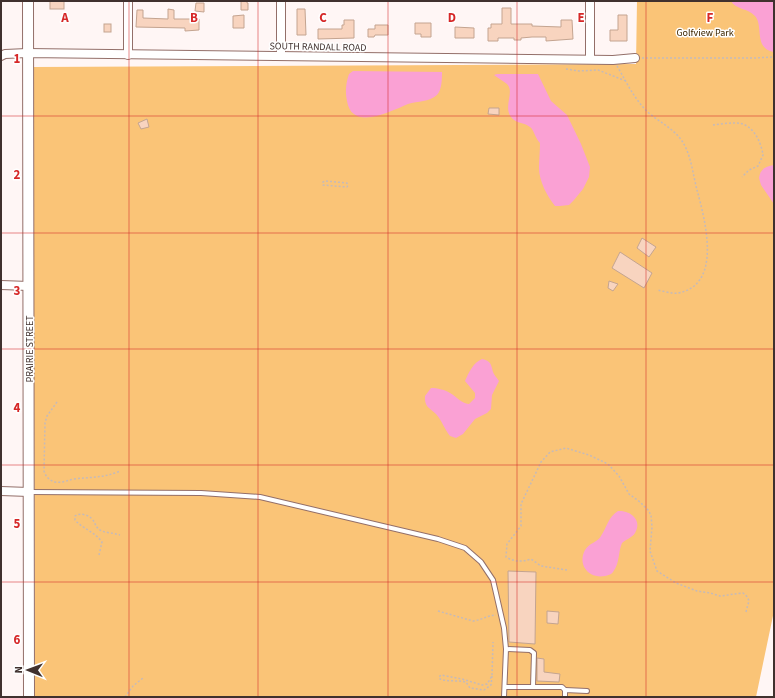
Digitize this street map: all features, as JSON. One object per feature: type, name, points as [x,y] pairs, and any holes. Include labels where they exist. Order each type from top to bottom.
[{"type":"street","name":"PRAIRIE STREET","points":[[28,1],[29,697]]},
{"type":"street","points":[[128,1],[128,55]]},
{"type":"street","points":[[281,1],[281,55]]},
{"type":"street","points":[[590,1],[590,59]]},
{"type":"street","name":"SOUTH RANDALL ROAD","points":[[1,56],[5,54],[27,54],[281,55],[613,60],[635,58]]},
{"type":"street","points":[[1,286],[29,286]]},
{"type":"street","points":[[1,491],[29,492]]},
{"type":"lane","points":[[29,492],[201,493],[260,497],[438,538],[466,548],[481,562],[493,580],[504,628],[506,649],[504,697]]},
{"type":"lane","points":[[506,649],[530,650],[534,653],[533,687]]},
{"type":"lane","points":[[504,687],[562,687],[565,690],[587,691]]},
{"type":"lane","points":[[565,690],[565,697]]},
{"type":"path","points":[[635,58],[774,57]]},
{"type":"path","points":[[613,60],[634,97],[649,113],[675,132],[683,142],[706,228],[706,264],[703,276],[689,289],[677,294],[657,290]]},
{"type":"path","points":[[566,69],[579,71],[598,70],[626,81]]},
{"type":"path","points":[[713,125],[736,122],[752,129],[758,137],[763,155],[758,166],[749,170],[742,177]]},
{"type":"path","points":[[326,181],[347,183],[348,185],[347,187],[323,185],[326,181]]},
{"type":"path","points":[[57,402],[46,416],[45,423],[44,472],[49,480],[62,482],[102,477],[120,471]]},
{"type":"path","points":[[568,570],[541,566],[531,559],[520,562],[506,557],[507,544],[521,526],[521,504],[541,462],[550,452],[566,448],[589,455],[608,464],[619,476],[629,494],[648,510],[651,515],[652,527],[650,551],[657,571],[676,583],[697,591],[720,596],[743,593],[749,600],[746,612]]},
{"type":"path","points":[[99,555],[102,542],[94,533],[77,523],[74,520],[75,516],[80,514],[86,515],[92,519],[95,525],[102,531],[120,535]]},
{"type":"path","points":[[438,611],[473,621],[489,615],[496,615]]},
{"type":"path","points":[[492,676],[487,684],[482,685],[450,676],[441,675],[439,677],[440,679],[444,680],[466,682],[470,688],[484,690],[491,685],[492,676],[493,642]]},
{"type":"path","points":[[125,697],[133,686],[143,678]]},
{"type":"green space","name":"Golfview Park","points":[[637,1],[774,1],[774,611],[756,697],[35,697],[33,67],[636,64]]},
{"type":"shaded area","points":[[731,1],[774,1],[774,52],[763,46],[758,20],[755,16],[752,13],[736,6]]},
{"type":"shaded area","points":[[353,71],[442,72],[440,90],[437,95],[430,99],[408,104],[383,114],[373,117],[356,116],[350,110],[346,90],[349,74]]},
{"type":"shaded area","points":[[538,74],[551,101],[567,115],[590,167],[589,177],[583,189],[569,205],[555,206],[546,193],[539,173],[540,143],[530,127],[515,121],[511,117],[508,108],[509,87],[494,75]]},
{"type":"shaded area","points":[[774,165],[774,204],[761,185],[759,178],[764,168]]},
{"type":"shaded area","points":[[482,359],[490,363],[493,373],[499,381],[492,395],[491,409],[487,413],[475,419],[463,434],[456,438],[450,436],[438,416],[426,405],[425,396],[431,388],[439,389],[448,392],[461,401],[469,404],[475,398],[475,393],[465,381],[474,365]]},
{"type":"shaded area","points":[[618,511],[631,514],[636,520],[637,528],[634,535],[622,543],[617,565],[612,573],[605,576],[594,575],[586,570],[582,561],[585,550],[600,538],[610,519]]},
{"type":"building","points":[[50,1],[64,1],[64,9],[50,9]]},
{"type":"building","points":[[241,1],[247,1],[248,10],[241,10]]},
{"type":"building","points":[[196,3],[204,3],[204,12],[195,11]]},
{"type":"building","points":[[502,8],[511,8],[511,24],[532,24],[532,26],[561,27],[561,20],[572,20],[573,39],[546,41],[546,37],[532,37],[521,38],[521,40],[514,40],[514,38],[498,38],[498,41],[488,41],[488,28],[491,28],[491,24],[502,24]]},
{"type":"building","points":[[168,9],[174,10],[174,19],[199,19],[199,30],[185,31],[185,28],[136,27],[137,10],[143,10],[143,18],[168,19]]},
{"type":"building","points":[[297,9],[305,9],[306,35],[297,35]]},
{"type":"building","points":[[244,15],[244,28],[233,28],[233,16]]},
{"type":"building","points":[[618,15],[627,15],[627,41],[610,41],[610,30],[618,30]]},
{"type":"building","points":[[344,20],[354,20],[354,38],[318,39],[318,29],[342,29]]},
{"type":"building","points":[[415,23],[431,23],[431,37],[421,37],[421,34],[415,34]]},
{"type":"building","points":[[104,24],[111,24],[111,32],[104,32]]},
{"type":"building","points":[[375,25],[388,25],[388,35],[375,35],[374,37],[368,37],[368,29],[375,29]]},
{"type":"building","points":[[455,27],[474,28],[474,38],[455,38]]},
{"type":"building","points":[[489,108],[499,108],[499,115],[488,114]]},
{"type":"building","points":[[147,119],[149,127],[141,129],[138,123]]},
{"type":"building","points":[[642,238],[656,247],[649,257],[637,248]]},
{"type":"building","points":[[620,252],[652,273],[644,288],[612,268]]},
{"type":"building","points":[[609,281],[618,284],[613,291],[608,288]]},
{"type":"building","points":[[508,571],[536,572],[535,644],[509,642]]},
{"type":"building","points":[[547,611],[559,612],[558,624],[547,623]]},
{"type":"building","points":[[537,658],[544,659],[544,672],[560,674],[559,682],[537,681]]}]
